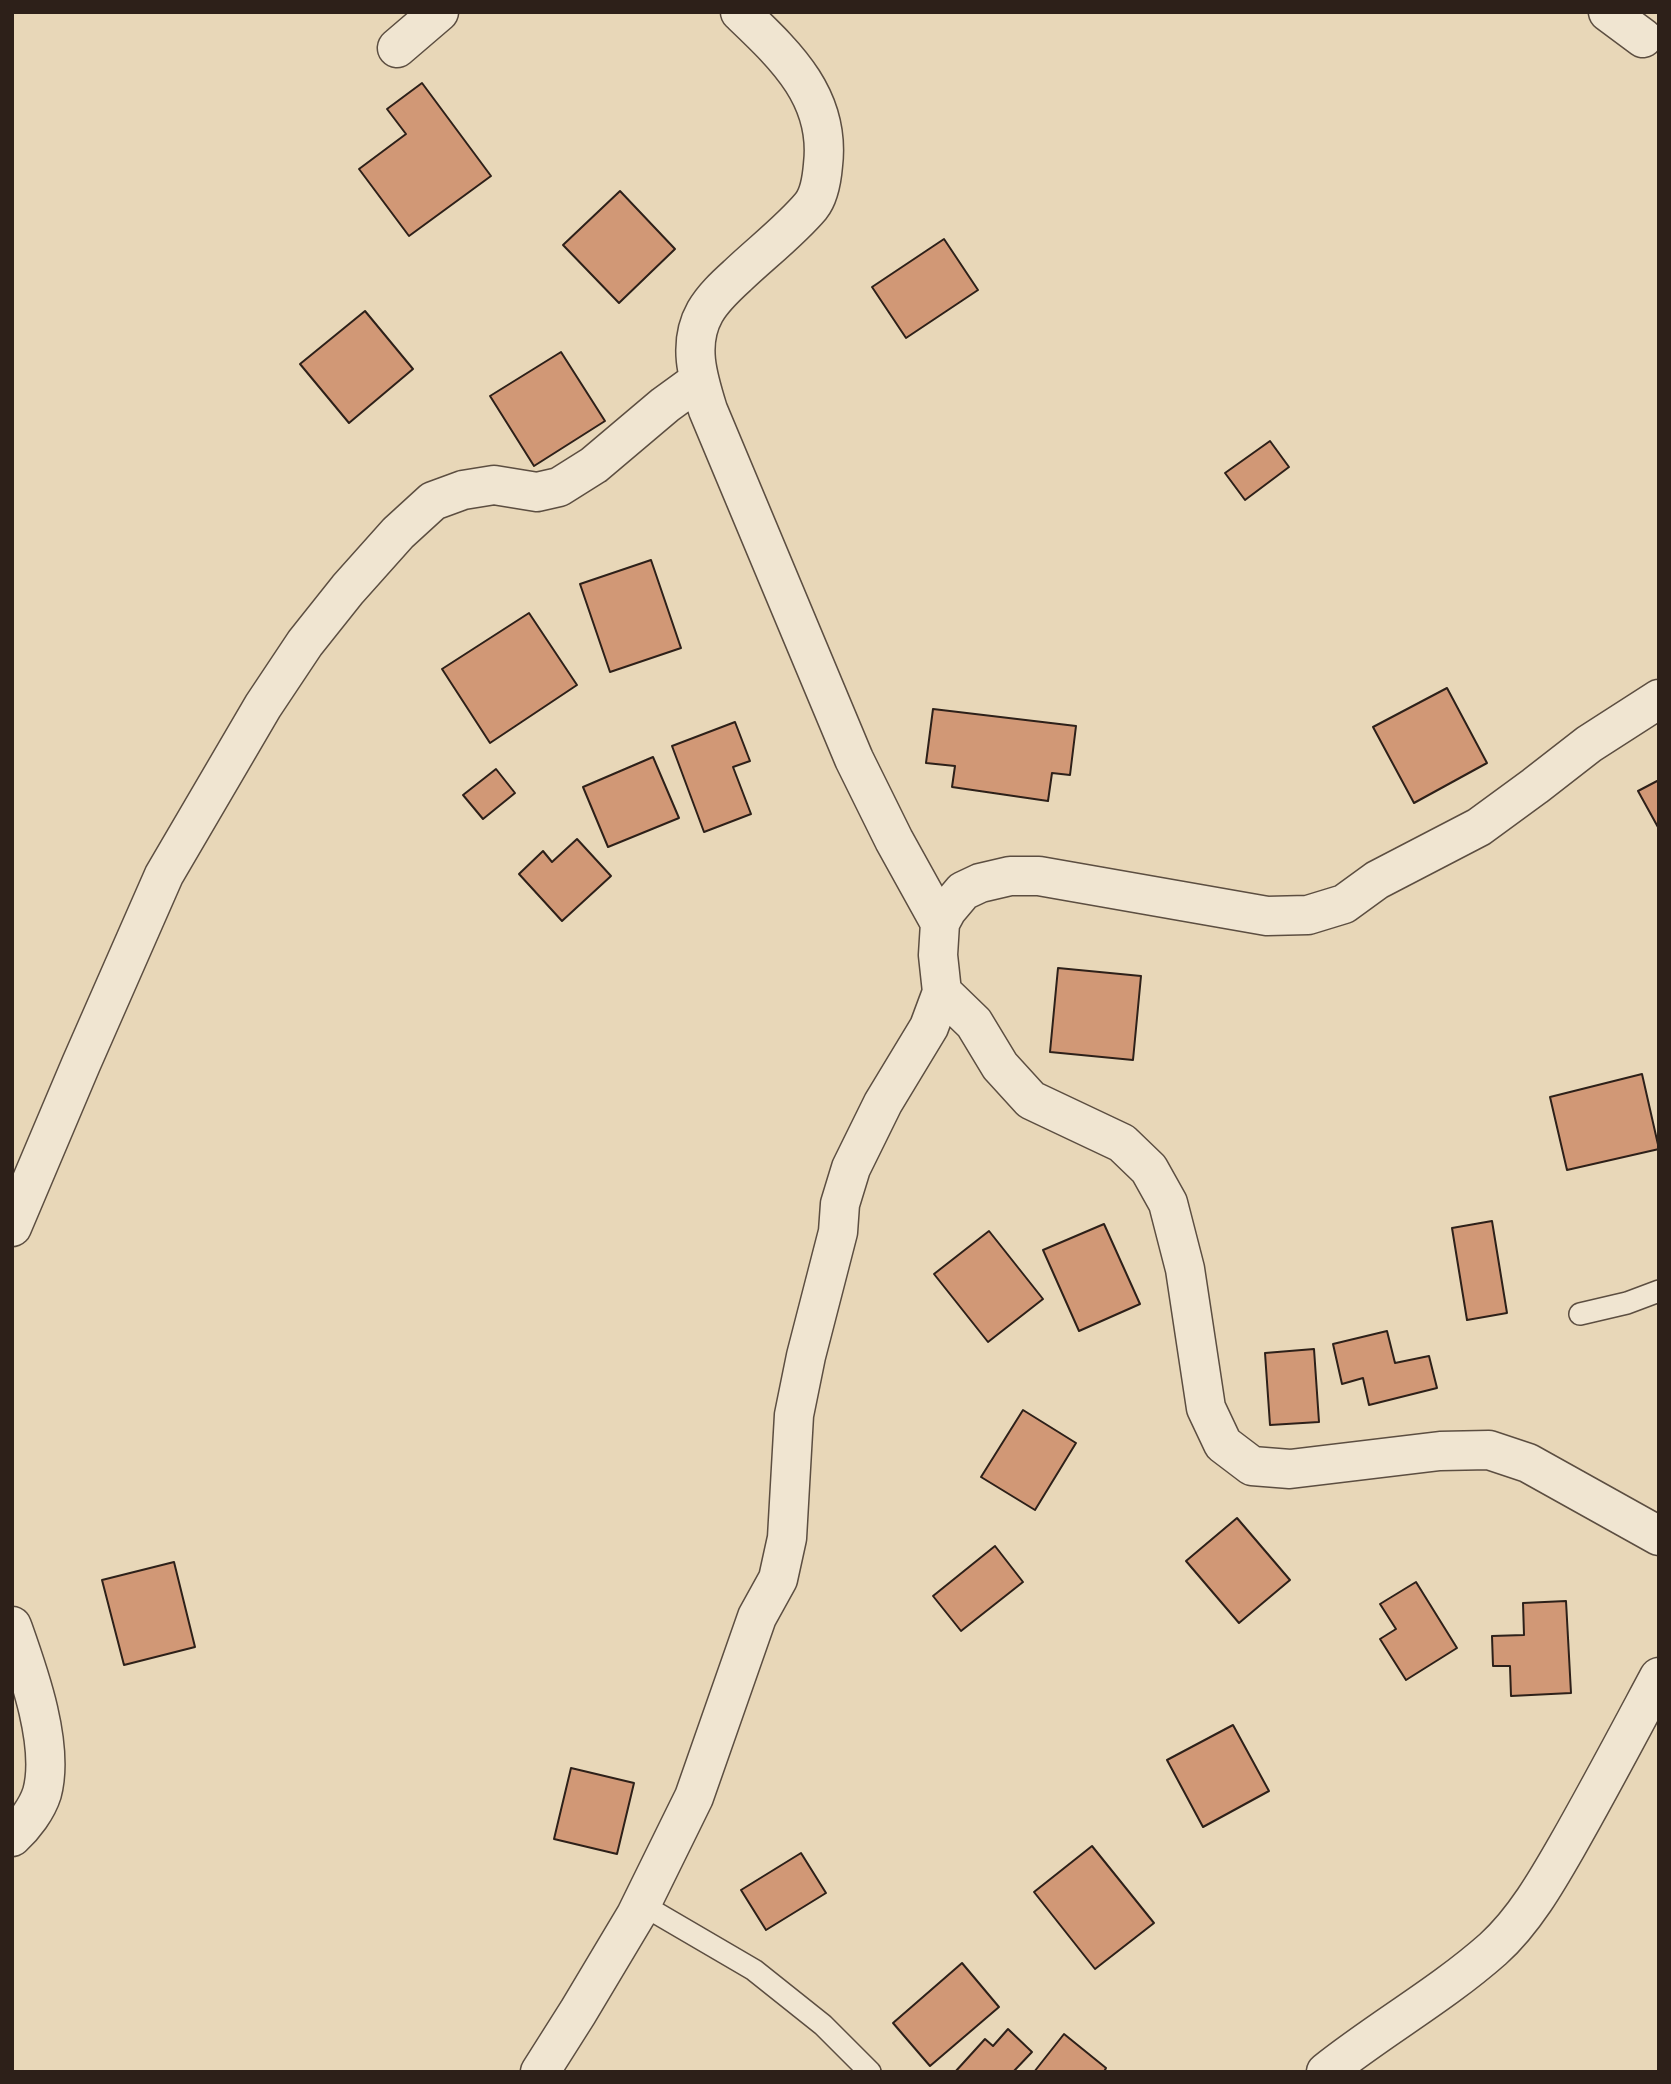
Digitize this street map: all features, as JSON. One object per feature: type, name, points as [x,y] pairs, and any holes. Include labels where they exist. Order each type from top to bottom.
[{"type":"street","points":[[397,48],[439,12]]},
{"type":"street","points":[[740,12],[781,51],[807,86],[818,113],[825,145],[822,175],[813,204],[724,288],[705,312],[696,338],[698,381],[854,759],[894,840],[940,923]]},
{"type":"street","points":[[1608,12],[1643,38]]},
{"type":"street","points":[[12,1227],[164,874],[263,706],[305,643],[348,589],[398,533],[433,501],[463,490],[494,485],[537,492],[559,487],[594,465],[698,381]]},
{"type":"street","points":[[540,2072],[641,1904],[694,1797],[757,1617],[778,1579],[787,1538],[794,1415],[806,1356],[838,1233],[840,1204],[851,1168],[883,1102],[929,1027],[943,992],[939,956],[940,923],[947,910],[963,891],[979,883],[1010,876],[1039,876],[1267,916],[1308,915],[1344,904],[1377,880],[1479,827],[1589,744],[1659,699]]},
{"type":"street","points":[[943,992],[974,1023],[1000,1066],[1031,1100],[1122,1143],[1149,1168],[1168,1203],[1185,1269],[1206,1408],[1223,1444],[1252,1466],[1290,1469],[1440,1451],[1489,1450],[1528,1463],[1659,1536]]},
{"type":"street","points":[[12,1626],[38,1709],[46,1758],[41,1794],[23,1827],[12,1837]]},
{"type":"street","points":[[1326,2072],[1349,2053],[1445,1988],[1495,1948],[1522,1916],[1552,1872],[1583,1818],[1659,1677]]},
{"type":"lane","points":[[1580,1314],[1627,1303],[1659,1291]]},
{"type":"lane","points":[[641,1904],[754,1970],[823,2025],[870,2072]]},
{"type":"building","points":[[422,83],[491,176],[409,236],[359,169],[406,134],[387,109]]},
{"type":"building","points":[[620,191],[675,249],[619,303],[563,245]]},
{"type":"building","points":[[944,239],[978,290],[906,338],[872,287]]},
{"type":"building","points":[[365,311],[413,369],[349,423],[300,364]]},
{"type":"building","points":[[561,352],[605,421],[534,466],[490,396]]},
{"type":"building","points":[[1270,441],[1289,467],[1245,500],[1225,473]]},
{"type":"building","points":[[651,560],[681,648],[610,672],[580,584]]},
{"type":"building","points":[[529,613],[577,685],[490,743],[442,669]]},
{"type":"building","points":[[1447,688],[1487,763],[1414,803],[1373,727]]},
{"type":"building","points":[[933,709],[1076,726],[1070,775],[1052,773],[1048,801],[952,787],[955,766],[926,763]]},
{"type":"building","points":[[735,722],[750,761],[733,767],[751,814],[704,832],[672,746]]},
{"type":"building","points":[[653,757],[679,818],[608,847],[583,787]]},
{"type":"building","points":[[496,769],[515,793],[483,819],[463,795]]},
{"type":"building","points":[[1659,780],[1659,829],[1638,791]]},
{"type":"building","points":[[577,839],[611,876],[562,921],[519,874],[543,851],[552,862]]},
{"type":"building","points":[[1058,968],[1141,976],[1133,1060],[1050,1052]]},
{"type":"building","points":[[1642,1074],[1659,1149],[1567,1170],[1550,1097]]},
{"type":"building","points":[[1492,1221],[1507,1313],[1467,1320],[1452,1228]]},
{"type":"building","points":[[1104,1224],[1140,1304],[1079,1331],[1043,1250]]},
{"type":"building","points":[[989,1231],[1043,1299],[988,1342],[934,1274]]},
{"type":"building","points":[[1387,1331],[1395,1363],[1429,1356],[1437,1388],[1369,1405],[1363,1378],[1342,1384],[1333,1344]]},
{"type":"building","points":[[1314,1349],[1319,1422],[1270,1425],[1265,1353]]},
{"type":"building","points":[[1023,1410],[1076,1443],[1035,1510],[981,1477]]},
{"type":"building","points":[[1237,1518],[1290,1580],[1239,1623],[1186,1561]]},
{"type":"building","points":[[995,1546],[1023,1582],[961,1631],[933,1596]]},
{"type":"building","points":[[174,1562],[195,1647],[124,1665],[102,1580]]},
{"type":"building","points":[[1416,1582],[1457,1648],[1406,1680],[1380,1639],[1396,1629],[1380,1604]]},
{"type":"building","points":[[1566,1601],[1571,1693],[1511,1696],[1510,1666],[1493,1666],[1492,1636],[1524,1635],[1523,1603]]},
{"type":"building","points":[[1233,1725],[1269,1791],[1203,1827],[1167,1760]]},
{"type":"building","points":[[571,1768],[634,1783],[617,1854],[554,1839]]},
{"type":"building","points":[[1092,1846],[1154,1923],[1095,1969],[1034,1892]]},
{"type":"building","points":[[801,1853],[826,1893],[766,1930],[741,1890]]},
{"type":"building","points":[[962,1963],[999,2007],[930,2066],[893,2023]]},
{"type":"building","points":[[1008,2029],[1032,2052],[1013,2072],[955,2072],[985,2039],[993,2046]]},
{"type":"building","points":[[1064,2034],[1106,2068],[1104,2072],[1034,2072]]}]
